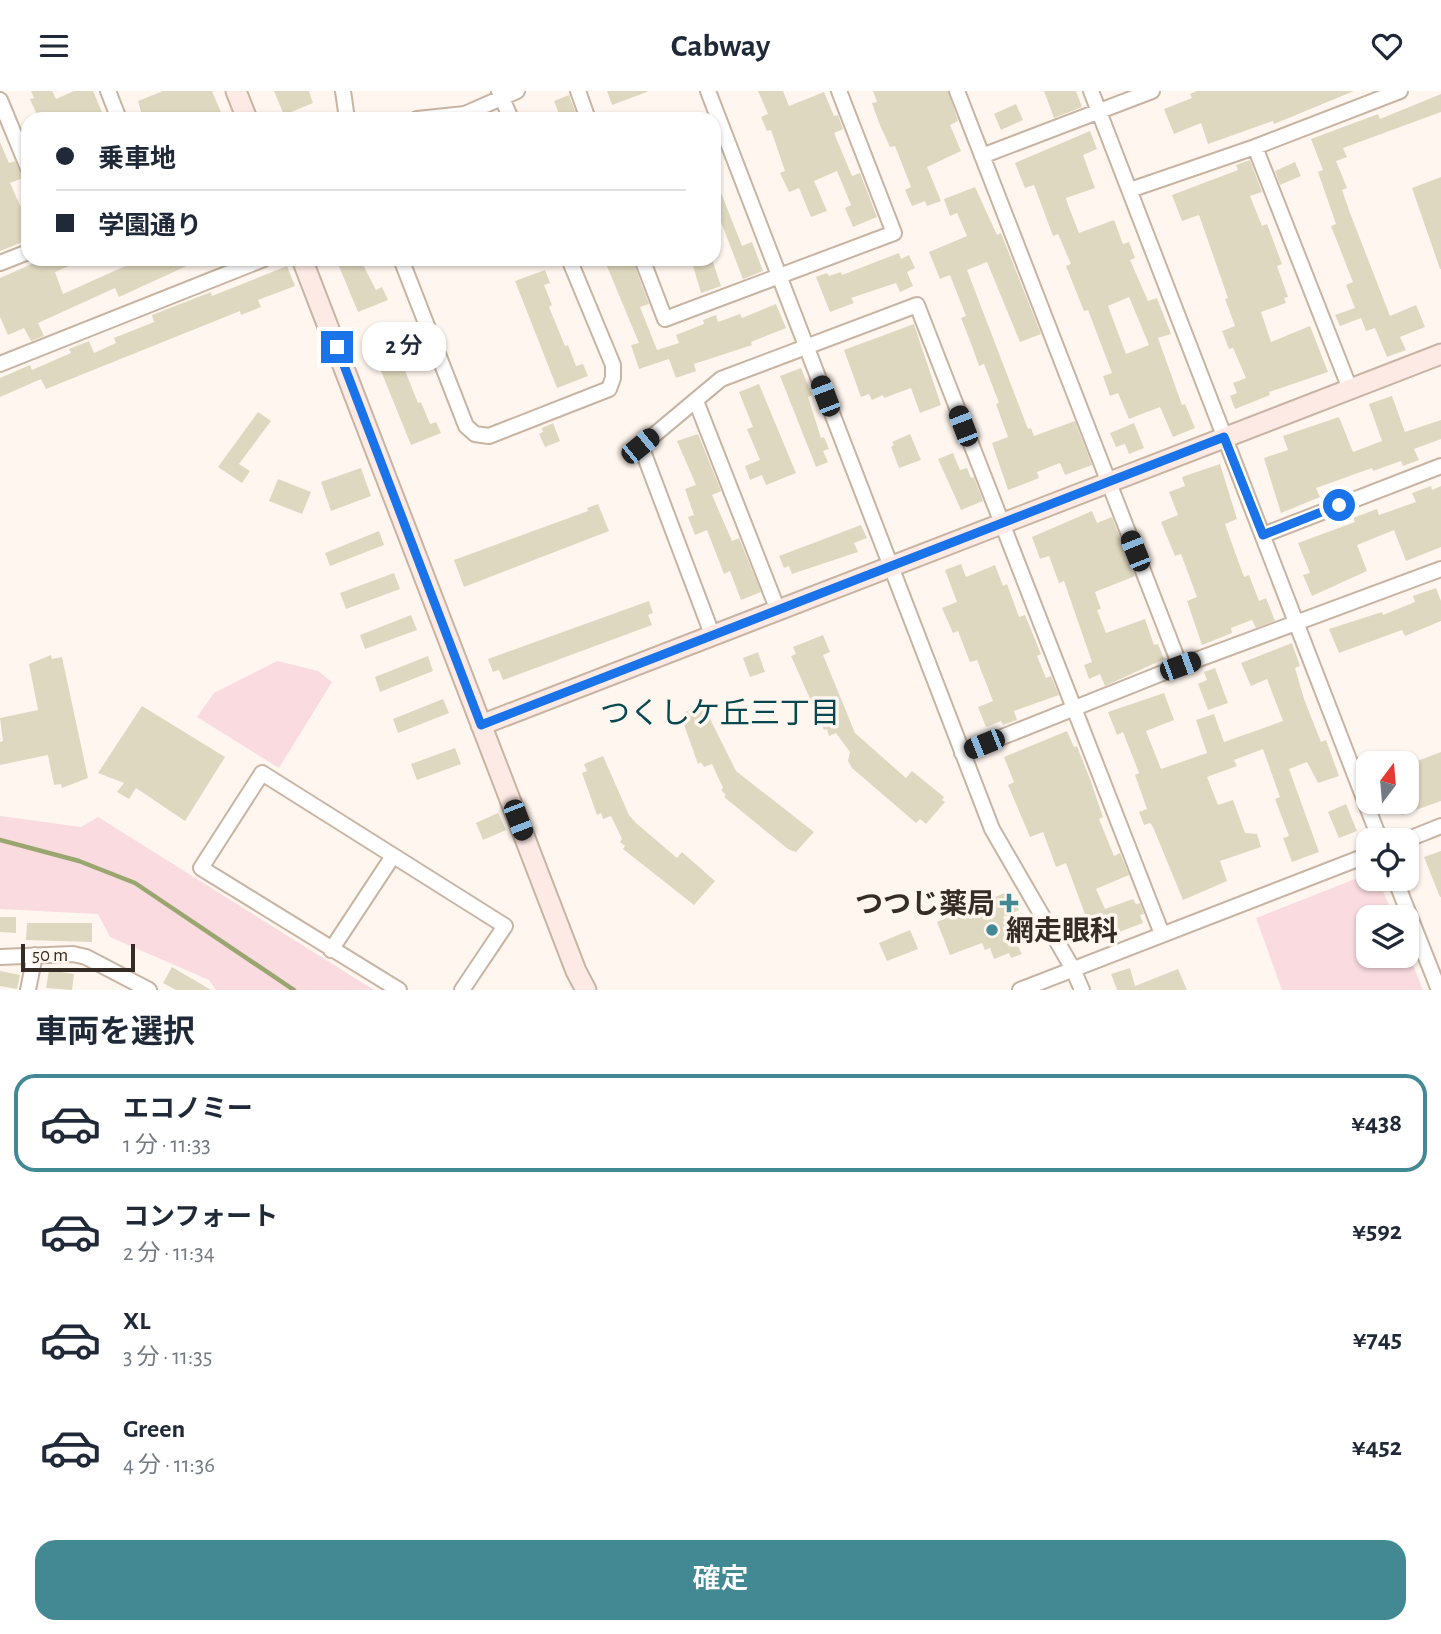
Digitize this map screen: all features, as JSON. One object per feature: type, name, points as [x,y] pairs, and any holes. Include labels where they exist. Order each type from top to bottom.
[{"type":"street","points":[[108,91],[116,112]]},
{"type":"street","points":[[236,91],[244,112]]},
{"type":"street","points":[[343,91],[347,112]]},
{"type":"street","points":[[469,112],[501,94],[517,91]]},
{"type":"street","points":[[578,91],[586,112]]},
{"type":"street","points":[[708,91],[716,112]]},
{"type":"street","points":[[645,266],[665,319],[894,233],[839,91]]},
{"type":"street","points":[[957,91],[1180,666]]},
{"type":"street","points":[[1090,91],[1375,828]]},
{"type":"street","points":[[982,156],[1152,91]]},
{"type":"street","points":[[1130,190],[1255,147],[1400,91]]},
{"type":"street","points":[[501,94],[508,112]]},
{"type":"street","points":[[0,100],[21,151]]},
{"type":"street","points":[[721,125],[992,829],[1073,969],[1082,990]]},
{"type":"street","points":[[1255,147],[1350,389]]},
{"type":"street","points":[[0,263],[21,255]]},
{"type":"street","points":[[0,364],[246,266]]},
{"type":"street","points":[[305,266],[586,990]]},
{"type":"street","points":[[404,266],[466,426],[475,434],[489,436],[609,389],[613,378],[613,365],[572,266]]},
{"type":"street","points":[[712,634],[640,446],[721,379],[917,305],[1161,935]]},
{"type":"street","points":[[481,725],[777,608],[1441,354]]},
{"type":"street","points":[[696,401],[777,608]]},
{"type":"street","points":[[1263,535],[1441,466]]},
{"type":"street","points":[[962,753],[1180,666],[1297,625],[1441,569]]},
{"type":"street","points":[[399,990],[201,868],[262,773],[505,926],[462,990]]},
{"type":"street","points":[[1419,835],[1441,827]]},
{"type":"street","points":[[331,950],[393,856]]},
{"type":"street","points":[[1020,990],[1356,860]]},
{"type":"street","points":[[1401,891],[1434,958],[1439,990]]},
{"type":"street","points":[[28,990],[35,955]]},
{"type":"street","points":[[0,957],[86,957],[144,989]]},
{"type":"shaded area","points":[[277,661],[318,671],[332,682],[279,768],[197,717],[214,693]]},
{"type":"shaded area","points":[[0,816],[81,827],[98,817],[374,990],[216,990],[209,980],[110,937],[98,914],[0,909]]},
{"type":"shaded area","points":[[1356,879],[1356,891],[1383,891],[1389,905],[1356,905],[1356,968],[1414,968],[1423,990],[1282,990],[1256,918]]},
{"type":"building","points":[[31,91],[52,91],[56,99],[74,91],[93,91],[102,112],[36,112],[30,99],[34,98]]},
{"type":"building","points":[[163,91],[212,91],[221,112],[141,112],[138,101]]},
{"type":"building","points":[[274,91],[309,91],[313,103],[291,112],[283,112]]},
{"type":"building","points":[[607,91],[647,91],[647,92],[612,105]]},
{"type":"building","points":[[758,91],[783,91],[789,106],[824,92],[843,129],[834,133],[852,176],[860,173],[877,217],[853,227],[845,208],[851,205],[837,171],[814,181],[827,211],[811,217],[799,188],[789,192],[780,173],[785,171],[771,130],[767,131],[761,117],[768,114]]},
{"type":"building","points":[[873,91],[948,91],[958,121],[950,125],[961,151],[927,167],[941,201],[927,206],[925,201],[912,206],[905,190],[911,187],[895,146],[890,147],[879,123],[872,103],[877,102]]},
{"type":"building","points":[[1044,91],[1076,91],[1082,107],[1054,118]]},
{"type":"building","points":[[1197,91],[1354,91],[1274,124],[1273,121],[1208,144],[1201,123],[1174,134],[1164,109],[1192,98],[1190,94]]},
{"type":"building","points":[[1441,94],[1441,112],[1343,148],[1347,157],[1336,161],[1347,188],[1342,190],[1350,213],[1390,316],[1416,305],[1425,327],[1400,337],[1406,350],[1387,357],[1375,328],[1366,331],[1361,318],[1340,326],[1335,315],[1355,308],[1346,285],[1353,282],[1331,226],[1336,224],[1318,172],[1323,170],[1311,139],[1378,114],[1380,119]]},
{"type":"building","points":[[569,95],[575,112],[558,112],[554,101]]},
{"type":"building","points":[[1016,104],[1023,120],[1001,130],[994,114]]},
{"type":"building","points":[[1090,131],[1097,149],[1083,155],[1095,188],[1066,198],[1068,205],[1079,233],[1114,220],[1123,244],[1129,242],[1135,258],[1130,260],[1148,301],[1157,298],[1171,334],[1158,338],[1182,405],[1185,404],[1195,428],[1173,437],[1160,407],[1129,419],[1118,393],[1110,396],[1103,376],[1112,373],[1088,310],[1084,311],[1066,266],[1071,264],[1058,234],[1053,236],[1034,185],[1025,188],[1015,163]],"holes":[[[1129,297],[1149,345],[1126,354],[1108,306]]]},
{"type":"building","points":[[0,142],[9,163],[15,161],[21,174],[21,179],[10,183],[21,207],[21,243],[0,251]]},
{"type":"building","points":[[1250,160],[1262,192],[1250,196],[1262,226],[1267,224],[1282,264],[1277,266],[1288,297],[1284,298],[1286,303],[1261,312],[1271,342],[1310,326],[1328,372],[1269,392],[1270,395],[1235,409],[1230,396],[1237,393],[1233,383],[1246,378],[1222,331],[1235,326],[1225,299],[1228,298],[1199,215],[1182,221],[1172,195],[1238,170],[1236,165]]},
{"type":"building","points":[[1295,162],[1301,176],[1280,185],[1275,171]]},
{"type":"building","points":[[1441,177],[1441,269],[1440,269],[1412,188]]},
{"type":"building","points":[[975,187],[997,235],[1001,233],[1041,334],[1020,342],[987,262],[967,270],[1028,429],[1031,428],[1034,436],[1075,421],[1092,465],[1065,475],[1060,463],[1037,472],[1039,478],[1008,490],[992,443],[1008,437],[996,404],[999,403],[984,364],[979,366],[961,318],[966,316],[950,275],[940,279],[929,252],[967,236],[957,213],[950,216],[944,199]]},
{"type":"building","points":[[721,193],[742,246],[752,242],[763,271],[743,279],[721,222]]},
{"type":"building","points":[[899,253],[901,259],[909,255],[915,268],[907,272],[913,286],[900,292],[896,283],[851,298],[854,303],[830,312],[816,277],[827,273],[829,276],[841,272],[842,275]]},
{"type":"building","points":[[27,266],[69,266],[55,272],[63,294],[125,266],[187,266],[119,297],[115,288],[38,323],[44,336],[31,341],[24,328],[8,335],[0,317],[0,278]]},
{"type":"building","points":[[287,266],[295,286],[258,300],[261,307],[241,315],[240,311],[46,389],[41,379],[0,397],[0,378],[30,365],[32,370],[71,353],[69,349],[89,341],[94,353],[116,343],[114,338],[154,322],[152,315],[211,292],[212,296]]},
{"type":"building","points":[[339,266],[364,266],[376,290],[382,287],[388,300],[358,312]]},
{"type":"building","points":[[607,266],[635,266],[649,304],[640,307],[657,350],[679,343],[676,335],[704,324],[703,320],[716,315],[718,322],[740,314],[742,318],[776,304],[786,328],[751,342],[752,345],[694,364],[696,371],[676,378],[669,359],[639,369],[631,345],[639,343]]},
{"type":"building","points":[[693,266],[714,266],[721,286],[701,293]]},
{"type":"building","points":[[545,270],[550,283],[544,285],[552,305],[549,307],[576,366],[583,364],[588,376],[557,388],[515,281]]},
{"type":"building","points":[[914,324],[941,405],[920,413],[911,388],[884,398],[883,395],[872,400],[869,394],[861,397],[844,350]]},
{"type":"building","points":[[398,327],[402,338],[397,340],[406,361],[402,363],[418,403],[421,402],[430,424],[436,422],[441,433],[411,445],[368,339]]},
{"type":"building","points":[[801,368],[812,395],[808,397],[821,438],[824,437],[829,449],[823,451],[828,462],[816,467],[780,376]]},
{"type":"building","points":[[759,384],[796,473],[766,485],[762,475],[750,480],[745,466],[760,460],[747,429],[753,427],[739,392]]},
{"type":"building","points":[[1392,396],[1405,432],[1441,420],[1441,439],[1414,449],[1419,460],[1403,466],[1401,461],[1373,471],[1372,468],[1316,488],[1320,497],[1281,513],[1264,458],[1288,450],[1283,436],[1339,417],[1353,452],[1382,441],[1369,404]]},
{"type":"building","points":[[258,412],[271,421],[239,464],[250,471],[242,483],[218,467]]},
{"type":"building","points":[[553,423],[560,441],[545,447],[539,434],[543,432],[542,428]]},
{"type":"building","points":[[1134,423],[1144,448],[1129,454],[1125,444],[1116,447],[1110,433]]},
{"type":"building","points":[[698,434],[721,491],[712,495],[732,541],[739,538],[761,592],[741,600],[730,571],[724,574],[707,530],[695,535],[688,517],[694,515],[685,489],[696,485],[677,441]]},
{"type":"building","points":[[910,434],[921,460],[899,468],[891,447],[894,445],[892,442]]},
{"type":"building","points":[[953,453],[960,470],[967,468],[971,478],[974,477],[983,501],[961,510],[938,459]]},
{"type":"building","points":[[1220,464],[1237,519],[1225,524],[1244,577],[1249,575],[1259,601],[1266,598],[1275,621],[1256,628],[1252,620],[1231,628],[1232,633],[1202,645],[1187,601],[1197,597],[1181,554],[1175,556],[1161,522],[1178,515],[1169,492],[1185,486],[1182,477]]},
{"type":"building","points":[[361,468],[371,496],[331,511],[321,482]]},
{"type":"building","points":[[278,479],[311,492],[302,514],[269,501]]},
{"type":"building","points":[[1431,486],[1432,490],[1441,486],[1441,547],[1406,561],[1394,530],[1357,545],[1367,571],[1312,596],[1303,575],[1310,573],[1298,543],[1355,522],[1353,518],[1377,509],[1379,515],[1416,502],[1412,493]]},
{"type":"building","points":[[598,504],[609,531],[464,587],[454,560],[588,511],[587,508]]},
{"type":"building","points":[[1092,511],[1097,523],[1112,517],[1135,576],[1095,592],[1101,609],[1097,610],[1106,633],[1145,619],[1154,645],[1158,644],[1164,659],[1105,686],[1100,674],[1089,679],[1084,665],[1092,662],[1064,581],[1059,583],[1049,556],[1040,559],[1032,537]]},
{"type":"building","points":[[861,525],[867,538],[854,543],[858,552],[792,574],[789,566],[784,568],[779,556]]},
{"type":"building","points":[[379,531],[384,545],[330,566],[325,553]]},
{"type":"building","points":[[961,564],[966,577],[995,565],[1003,586],[1007,584],[1019,617],[1025,615],[1041,654],[1037,656],[1046,678],[1051,676],[1059,695],[1014,711],[1017,720],[1003,725],[1001,721],[986,727],[978,707],[993,701],[977,660],[970,662],[958,631],[953,633],[942,608],[957,602],[945,570]]},
{"type":"building","points":[[394,573],[400,589],[346,609],[340,593]]},
{"type":"building","points":[[1436,588],[1441,601],[1441,621],[1405,636],[1402,630],[1339,653],[1329,629],[1382,612],[1383,615],[1415,602],[1413,596]]},
{"type":"building","points":[[649,601],[653,613],[648,615],[652,625],[503,680],[499,670],[493,672],[488,659]]},
{"type":"building","points":[[411,615],[417,630],[365,649],[360,635]]},
{"type":"building","points":[[823,635],[830,652],[823,655],[855,733],[906,778],[912,771],[944,797],[942,800],[945,802],[926,824],[920,819],[916,823],[852,768],[848,761],[850,752],[836,733],[829,736],[827,729],[824,730],[791,656],[796,654],[793,647]]},
{"type":"building","points":[[1292,643],[1300,666],[1295,668],[1304,699],[1321,742],[1326,740],[1339,776],[1318,783],[1307,762],[1289,769],[1319,852],[1292,862],[1283,838],[1289,836],[1275,799],[1280,797],[1263,749],[1234,760],[1237,766],[1207,777],[1218,805],[1233,800],[1245,833],[1257,834],[1261,847],[1220,861],[1227,881],[1183,900],[1153,827],[1150,823],[1144,825],[1139,812],[1147,809],[1135,775],[1139,773],[1123,732],[1117,735],[1108,712],[1164,693],[1174,720],[1146,731],[1161,769],[1207,753],[1196,720],[1214,714],[1224,742],[1283,721],[1267,679],[1251,686],[1241,663]]},
{"type":"building","points":[[758,652],[765,672],[750,677],[743,658]]},
{"type":"building","points":[[51,655],[52,659],[62,657],[88,778],[62,788],[61,784],[54,785],[48,755],[0,765],[0,742],[3,741],[0,718],[38,710],[29,664]]},
{"type":"building","points":[[428,656],[433,671],[380,692],[375,677]]},
{"type":"building","points":[[1215,668],[1228,703],[1208,710],[1198,684],[1207,680],[1204,672]]},
{"type":"building","points":[[443,699],[449,713],[398,733],[393,719]]},
{"type":"building","points":[[703,705],[736,771],[814,832],[796,852],[788,849],[724,797],[726,795],[721,790],[723,788],[712,764],[704,767],[701,762],[698,764],[683,722],[688,720],[685,712]]},
{"type":"building","points":[[142,706],[225,757],[185,821],[136,788],[129,799],[117,792],[124,783],[98,773]]},
{"type":"building","points":[[1067,731],[1074,747],[1077,746],[1090,779],[1103,817],[1099,819],[1114,856],[1120,853],[1129,875],[1096,889],[1105,909],[1133,899],[1136,904],[1140,903],[1144,914],[1140,915],[1143,923],[1095,941],[1066,863],[1056,867],[1043,832],[1030,837],[1008,785],[1014,782],[1004,757]]},
{"type":"building","points":[[455,748],[461,764],[417,780],[411,764]]},
{"type":"building","points":[[1441,752],[1441,801],[1419,809],[1419,760]]},
{"type":"building","points":[[603,756],[629,815],[636,823],[677,858],[682,852],[715,881],[694,905],[623,849],[625,846],[620,842],[622,839],[611,816],[603,819],[601,813],[597,815],[582,773],[587,771],[584,764]]},
{"type":"building","points":[[1346,804],[1356,831],[1339,838],[1328,812]]},
{"type":"building","points":[[498,813],[506,830],[483,840],[476,823]]},
{"type":"building","points":[[1441,851],[1441,897],[1440,897],[1424,857]]},
{"type":"building","points":[[1007,892],[1019,910],[1003,917],[1022,954],[1011,958],[1009,953],[994,959],[990,948],[985,950],[982,943],[950,955],[937,922]]},
{"type":"building","points":[[0,917],[16,917],[16,933],[0,932]]},
{"type":"building","points":[[27,923],[92,923],[92,942],[26,940]]},
{"type":"building","points":[[910,930],[918,949],[887,961],[879,943]]},
{"type":"building","points":[[172,967],[211,990],[176,990],[163,983]]},
{"type":"building","points":[[1130,968],[1135,986],[1178,969],[1187,990],[1117,990],[1111,974]]},
{"type":"building","points":[[49,970],[74,974],[72,990],[46,988]]},
{"type":"building","points":[[0,971],[20,975],[17,989],[0,986]]},
{"type":"waterway","points":[[0,840],[79,861],[135,883],[294,990]]},
{"type":"place","name":"つつじ薬局","points":[[1009,903]]},
{"type":"place","name":"網走眼科","points":[[992,930]]},
{"type":"district","name":"つくしケ丘三丁目","points":[[720,713]]},
{"type":"route","points":[[337,347],[481,725],[777,608],[1224,437],[1263,535],[1339,505]]}]
